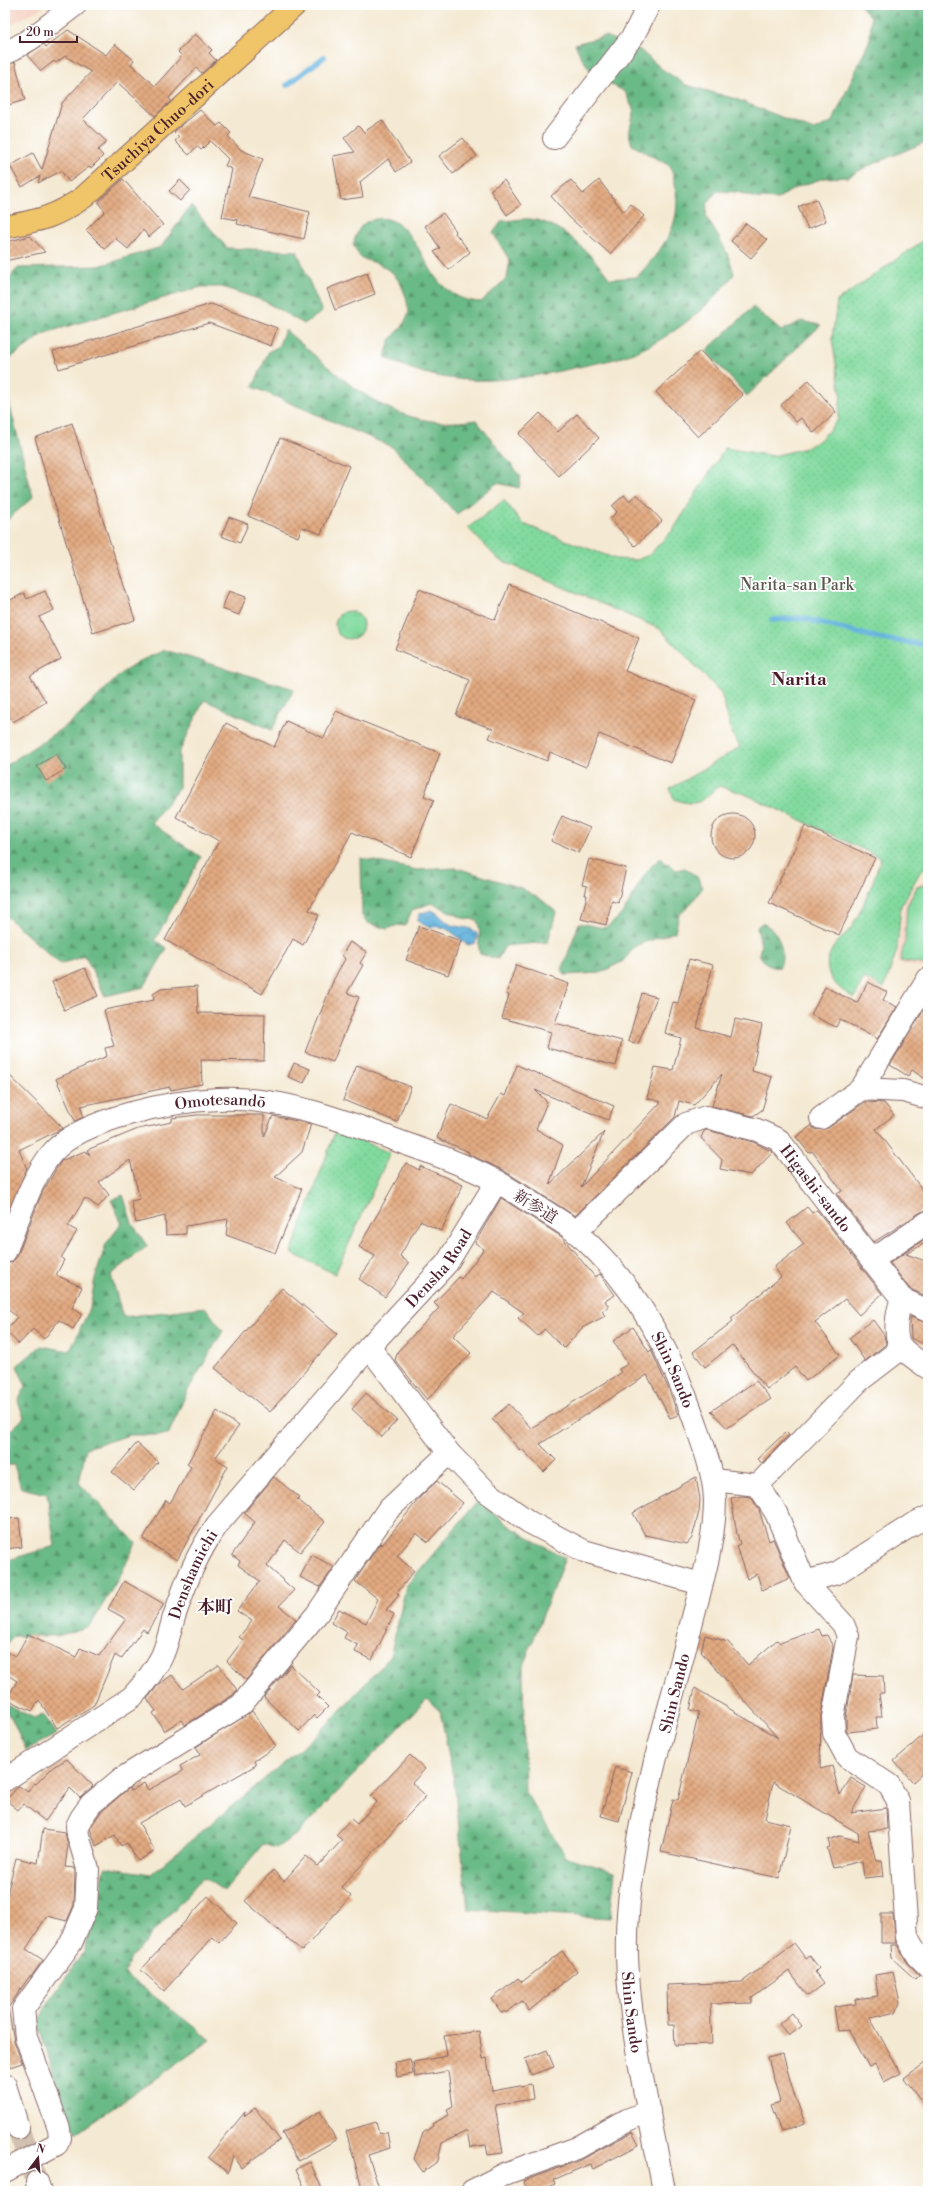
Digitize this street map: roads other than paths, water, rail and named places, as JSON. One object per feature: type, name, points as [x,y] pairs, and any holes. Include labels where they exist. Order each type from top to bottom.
[{"type":"main road","name":"Tsuchiya Chuo-dori","points":[[5,227],[47,219],[67,209],[84,197],[295,5]]},
{"type":"street","points":[[5,54],[32,38],[75,5]]},
{"type":"street","points":[[554,138],[633,36],[649,5]]},
{"type":"street","points":[[821,1118],[861,1089],[928,979]]},
{"type":"street","points":[[861,1089],[903,1091],[928,1098]]},
{"type":"street","name":"Omotesandō","points":[[5,1252],[42,1168],[54,1151],[69,1138],[80,1132],[131,1113],[204,1100],[241,1099],[271,1101],[293,1107],[363,1128],[468,1167],[496,1181]]},
{"type":"street","name":"Higashi-sando","points":[[576,1232],[686,1124],[706,1117],[757,1130],[779,1140],[902,1299],[928,1312]]},
{"type":"street","name":"新参道","points":[[496,1181],[576,1232]]},
{"type":"street","name":"Densha Road","points":[[369,1347],[447,1263],[496,1181]]},
{"type":"street","points":[[869,1255],[881,1254],[928,1222]]},
{"type":"street","name":"Shin Sando","points":[[576,1232],[617,1273],[653,1328],[690,1407],[714,1480],[715,1503],[712,1532],[701,1584],[644,1813],[634,1865],[629,1909],[627,1951],[629,1997],[664,2191]]},
{"type":"street","points":[[902,1299],[897,1310],[896,1327],[902,1348],[928,1368]]},
{"type":"street","points":[[369,1347],[449,1453],[487,1492],[529,1522],[584,1551],[701,1584]]},
{"type":"street","name":"Denshamichi","points":[[5,1780],[132,1697],[148,1678],[162,1656],[182,1593],[194,1561],[203,1545],[217,1525],[369,1347]]},
{"type":"street","points":[[758,1485],[859,1381],[902,1348]]},
{"type":"street","points":[[5,2171],[57,2144],[60,2138],[59,2129],[26,2037],[23,2009],[71,1943],[86,1908],[88,1869],[78,1835],[77,1826],[81,1818],[91,1804],[121,1779],[241,1705],[317,1614],[387,1511],[449,1453]]},
{"type":"street","points":[[714,1480],[758,1485]]},
{"type":"street","points":[[758,1485],[776,1513],[805,1582],[843,1624],[848,1636],[833,1717],[834,1733],[848,1758],[889,1785],[898,1801],[907,1937],[918,1956],[928,1966]]},
{"type":"street","points":[[805,1582],[837,1573],[928,1517]]},
{"type":"street","points":[[5,2085],[18,2128]]},
{"type":"street","points":[[472,2191],[507,2173],[577,2148],[627,2120],[649,2111]]},
{"type":"water","points":[[431,910],[452,925],[467,928],[476,932],[478,937],[475,943],[468,945],[447,929],[440,927],[429,927],[422,924],[418,920],[419,914]]},
{"type":"waterway","points":[[287,85],[324,57]]},
{"type":"waterway","points":[[772,620],[802,618],[882,639],[928,645]]},
{"type":"tunnel","points":[[18,2128],[37,2182]]},
{"type":"district","name":"Narita","points":[[799,679]]},
{"type":"district","name":"本町","points":[[215,1607]]},
{"type":"park label","name":"Narita-san Park","points":[[797,584]]}]
